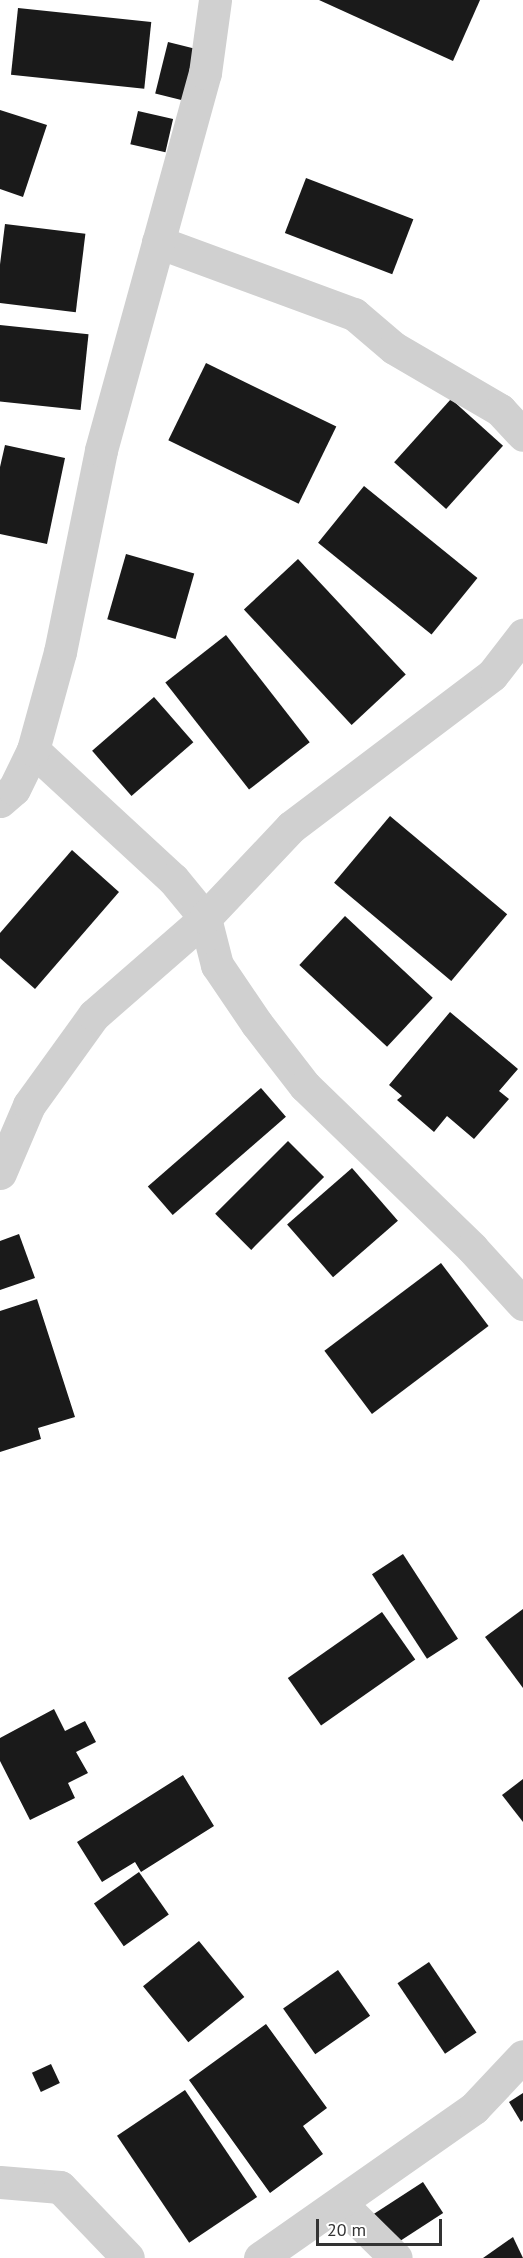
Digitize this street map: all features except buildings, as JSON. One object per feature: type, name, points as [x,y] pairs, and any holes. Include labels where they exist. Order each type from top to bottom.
[{"type":"street","points":[[0,801],[14,789],[33,750],[60,652],[101,450],[205,73],[215,0]]},
{"type":"street","points":[[158,242],[354,314],[394,348],[500,410],[523,435]]},
{"type":"street","points":[[0,1173],[29,1105],[94,1015],[205,918],[291,827],[492,675],[523,636]]},
{"type":"street","points":[[33,750],[173,879],[205,918],[217,965],[257,1024],[305,1086],[472,1248],[523,1304]]},
{"type":"street","points":[[260,2258],[474,2108],[523,2056]]},
{"type":"street","points":[[0,2182],[60,2187],[128,2258]]},
{"type":"street","points":[[340,2203],[396,2258]]}]
